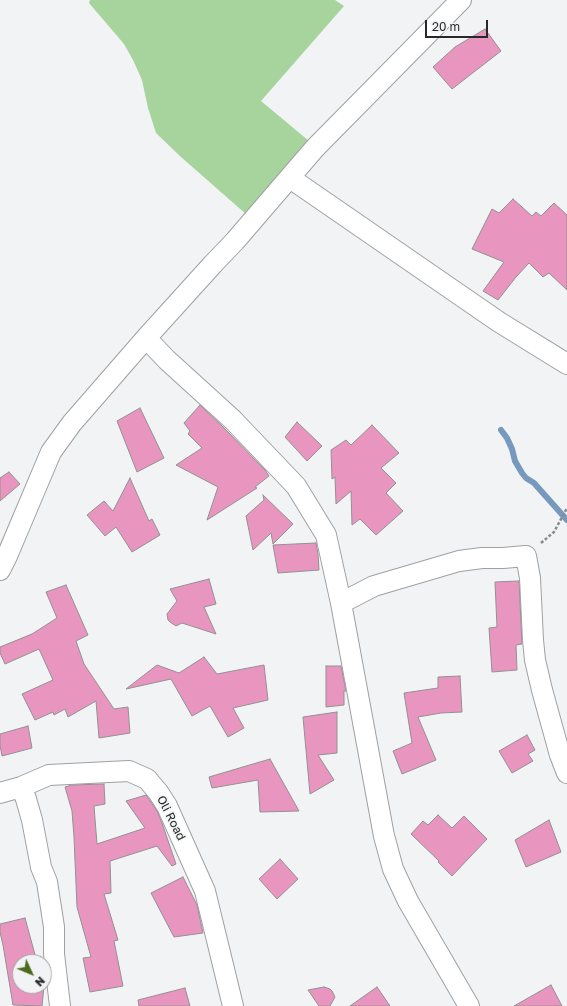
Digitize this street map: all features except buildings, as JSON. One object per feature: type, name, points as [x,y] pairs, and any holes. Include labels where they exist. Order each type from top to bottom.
[{"type":"street","points":[[0,570],[51,452],[72,423],[146,338],[235,241],[315,148],[461,0]]},
{"type":"street","points":[[290,178],[498,322],[567,364]]},
{"type":"street","points":[[146,338],[167,360],[234,420],[296,486],[326,535],[341,603],[384,836],[393,869],[408,901],[470,1006]]},
{"type":"street","points":[[341,603],[374,586],[459,562],[482,558],[526,556],[530,578],[535,660],[560,754],[567,773]]},
{"type":"street","name":"Oli Road","points":[[0,793],[21,787],[49,775],[130,771],[147,779],[167,806],[206,891],[232,1006]]},
{"type":"street","points":[[21,787],[32,820],[41,867],[46,882],[54,927],[54,954],[60,1006]]},
{"type":"path","points":[[526,556],[554,532],[567,508]]},
{"type":"green space","points":[[90,0],[335,0],[344,6],[261,101],[309,141],[247,215],[156,133],[148,108],[142,80],[133,60],[124,44],[89,3]]},
{"type":"waterway","points":[[501,430],[507,438],[515,461],[522,473],[526,478],[534,483],[567,520]]}]
